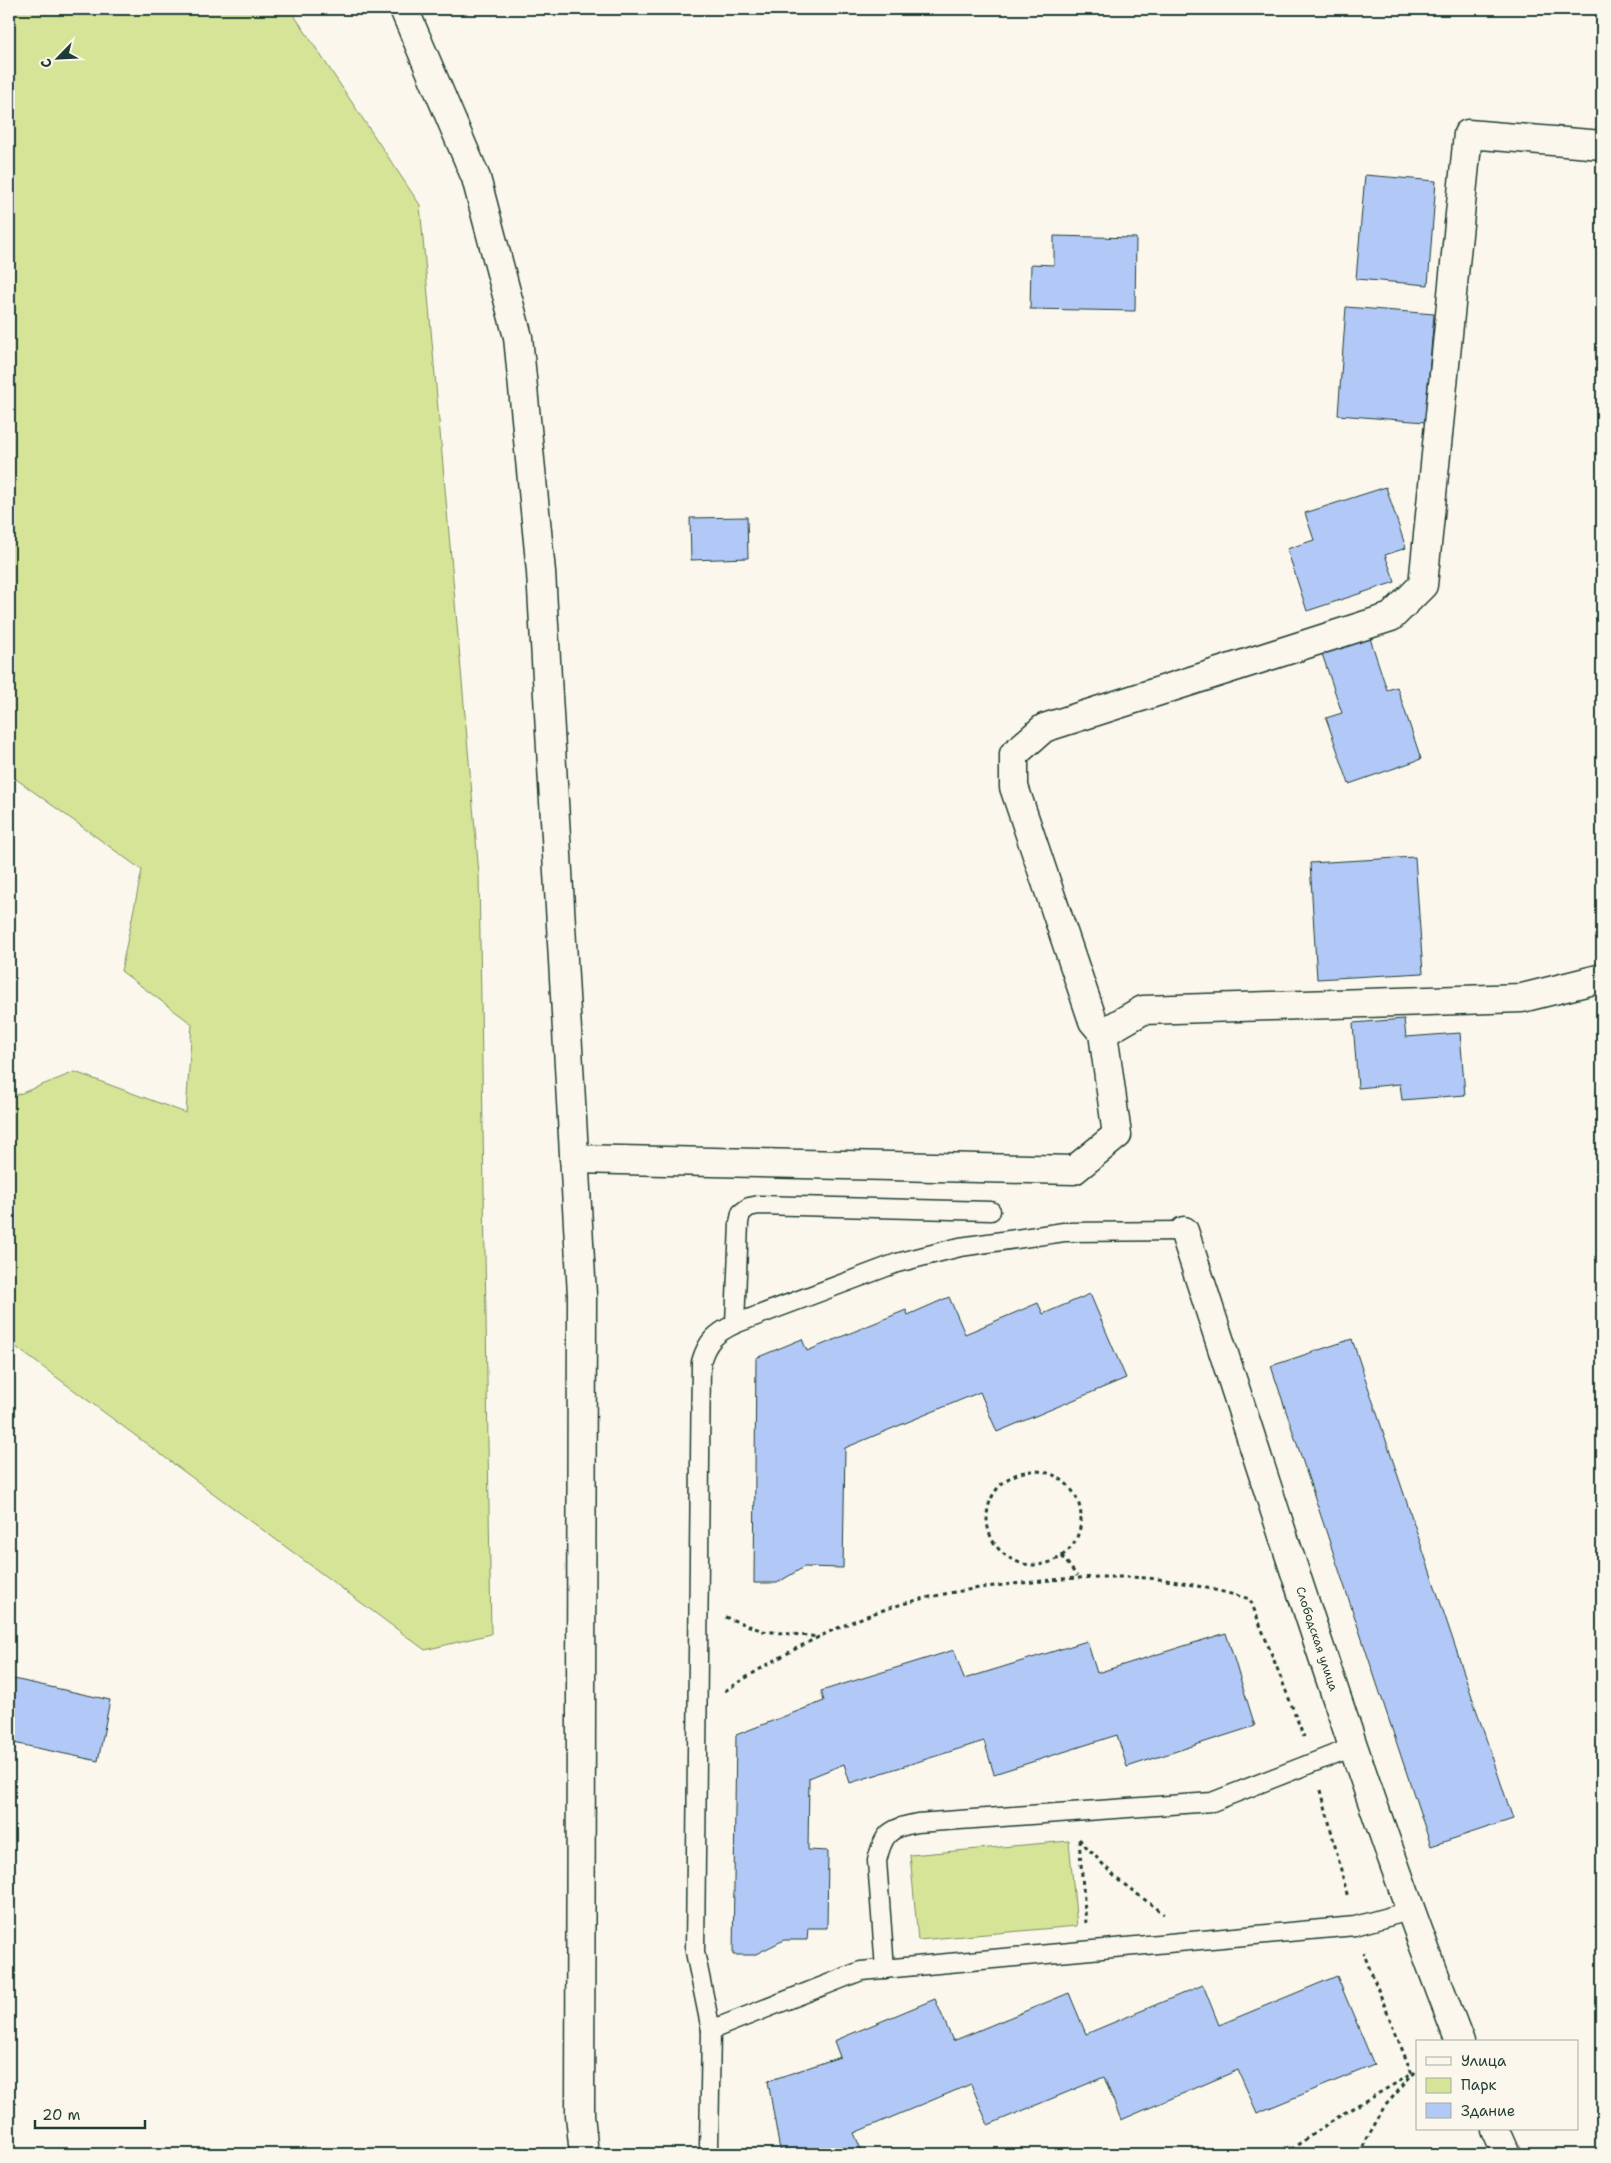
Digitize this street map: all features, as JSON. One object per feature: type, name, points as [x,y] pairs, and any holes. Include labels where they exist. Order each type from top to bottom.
[{"type":"street","points":[[404,9],[476,178],[518,337],[540,572],[582,1295],[580,2115],[584,2154]]},
{"type":"street","points":[[574,1159],[1074,1170],[1117,1134],[1103,1033],[1093,1021],[1014,787],[1014,754],[1044,728],[1391,618],[1423,585],[1468,134],[1602,145]]},
{"type":"street","points":[[1103,1033],[1142,1010],[1522,998],[1602,978]]},
{"type":"street","name":"Слободская улица","points":[[1184,1232],[1353,1747],[1409,1911],[1459,2040]]},
{"type":"street","points":[[1495,2130],[1506,2154]]},
{"type":"lane","points":[[736,1324],[738,1223],[741,1213],[749,1207],[759,1205],[991,1211]]},
{"type":"lane","points":[[712,2154],[709,2146],[711,2030],[695,1952],[701,1362],[706,1345],[722,1330],[736,1324],[896,1263],[960,1247],[1064,1232],[1184,1232]]},
{"type":"lane","points":[[884,1969],[877,1861],[881,1845],[887,1834],[900,1826],[917,1822],[1212,1802],[1353,1747]]},
{"type":"lane","points":[[711,2030],[861,1971],[1355,1926],[1409,1911]]},
{"type":"path","points":[[1031,1471],[1048,1473],[1062,1480],[1074,1492],[1080,1507],[1082,1524],[1076,1539],[1062,1556],[1053,1562],[1038,1566],[1022,1564],[1006,1557],[995,1545],[988,1530],[988,1513],[992,1497],[1002,1484],[1016,1475],[1031,1471]]},
{"type":"path","points":[[1062,1556],[1077,1577]]},
{"type":"path","points":[[697,1710],[746,1678],[819,1637],[884,1611],[933,1596],[999,1585],[1077,1577],[1110,1576],[1158,1580],[1203,1587],[1250,1599],[1314,1762],[1355,1926],[1412,2074]]},
{"type":"path","points":[[699,1607],[763,1631],[819,1637]]},
{"type":"path","points":[[1076,1812],[1089,1950]]},
{"type":"path","points":[[1079,1838],[1117,1879],[1160,1912],[1205,1940]]},
{"type":"path","points":[[1284,2154],[1344,2113],[1416,2071]]},
{"type":"path","points":[[1360,2154],[1384,2107],[1412,2074]]},
{"type":"green space","points":[[9,9],[290,9],[420,205],[479,874],[491,1634],[425,1650],[9,1342],[9,1098],[75,1072],[186,1113],[192,1024],[121,971],[142,870],[9,774]]},
{"type":"green space","points":[[1069,1841],[1077,1926],[918,1940],[910,1855]]},
{"type":"building","points":[[1365,175],[1436,181],[1428,285],[1356,279]]},
{"type":"building","points":[[1054,236],[1136,238],[1135,311],[1030,309],[1031,264],[1054,265]]},
{"type":"building","points":[[1346,307],[1434,314],[1425,422],[1338,415]]},
{"type":"building","points":[[1386,487],[1406,548],[1385,555],[1395,582],[1307,611],[1287,549],[1314,540],[1305,513]]},
{"type":"building","points":[[747,517],[748,558],[691,560],[690,518]]},
{"type":"building","points":[[1366,626],[1387,690],[1397,687],[1421,759],[1349,784],[1326,718],[1342,713],[1318,642]]},
{"type":"building","points":[[1415,857],[1423,973],[1317,979],[1310,863]]},
{"type":"building","points":[[1404,1019],[1406,1037],[1460,1033],[1465,1095],[1402,1100],[1400,1084],[1358,1088],[1353,1023]]},
{"type":"building","points":[[1090,1294],[1126,1378],[997,1432],[980,1392],[845,1448],[843,1568],[804,1567],[777,1583],[754,1583],[756,1358],[802,1339],[807,1351],[906,1310],[908,1315],[949,1297],[965,1334],[1038,1303],[1043,1314]]},
{"type":"building","points":[[1352,1339],[1513,1819],[1431,1846],[1271,1366]]},
{"type":"building","points":[[1226,1633],[1255,1726],[1127,1767],[1117,1735],[994,1774],[984,1741],[850,1783],[844,1764],[809,1778],[808,1850],[828,1851],[827,1928],[808,1928],[807,1940],[784,1940],[754,1955],[733,1955],[736,1735],[824,1701],[821,1691],[954,1650],[964,1679],[1087,1641],[1097,1673]]},
{"type":"building","points":[[9,1678],[110,1700],[98,1761],[9,1742]]},
{"type":"building","points":[[1337,1976],[1374,2065],[1257,2113],[1238,2070],[1121,2120],[1104,2077],[988,2125],[971,2084],[854,2133],[863,2154],[782,2154],[779,2145],[768,2081],[840,2057],[834,2041],[935,1999],[953,2041],[1069,1993],[1086,2034],[1203,1985],[1219,2025]]}]
